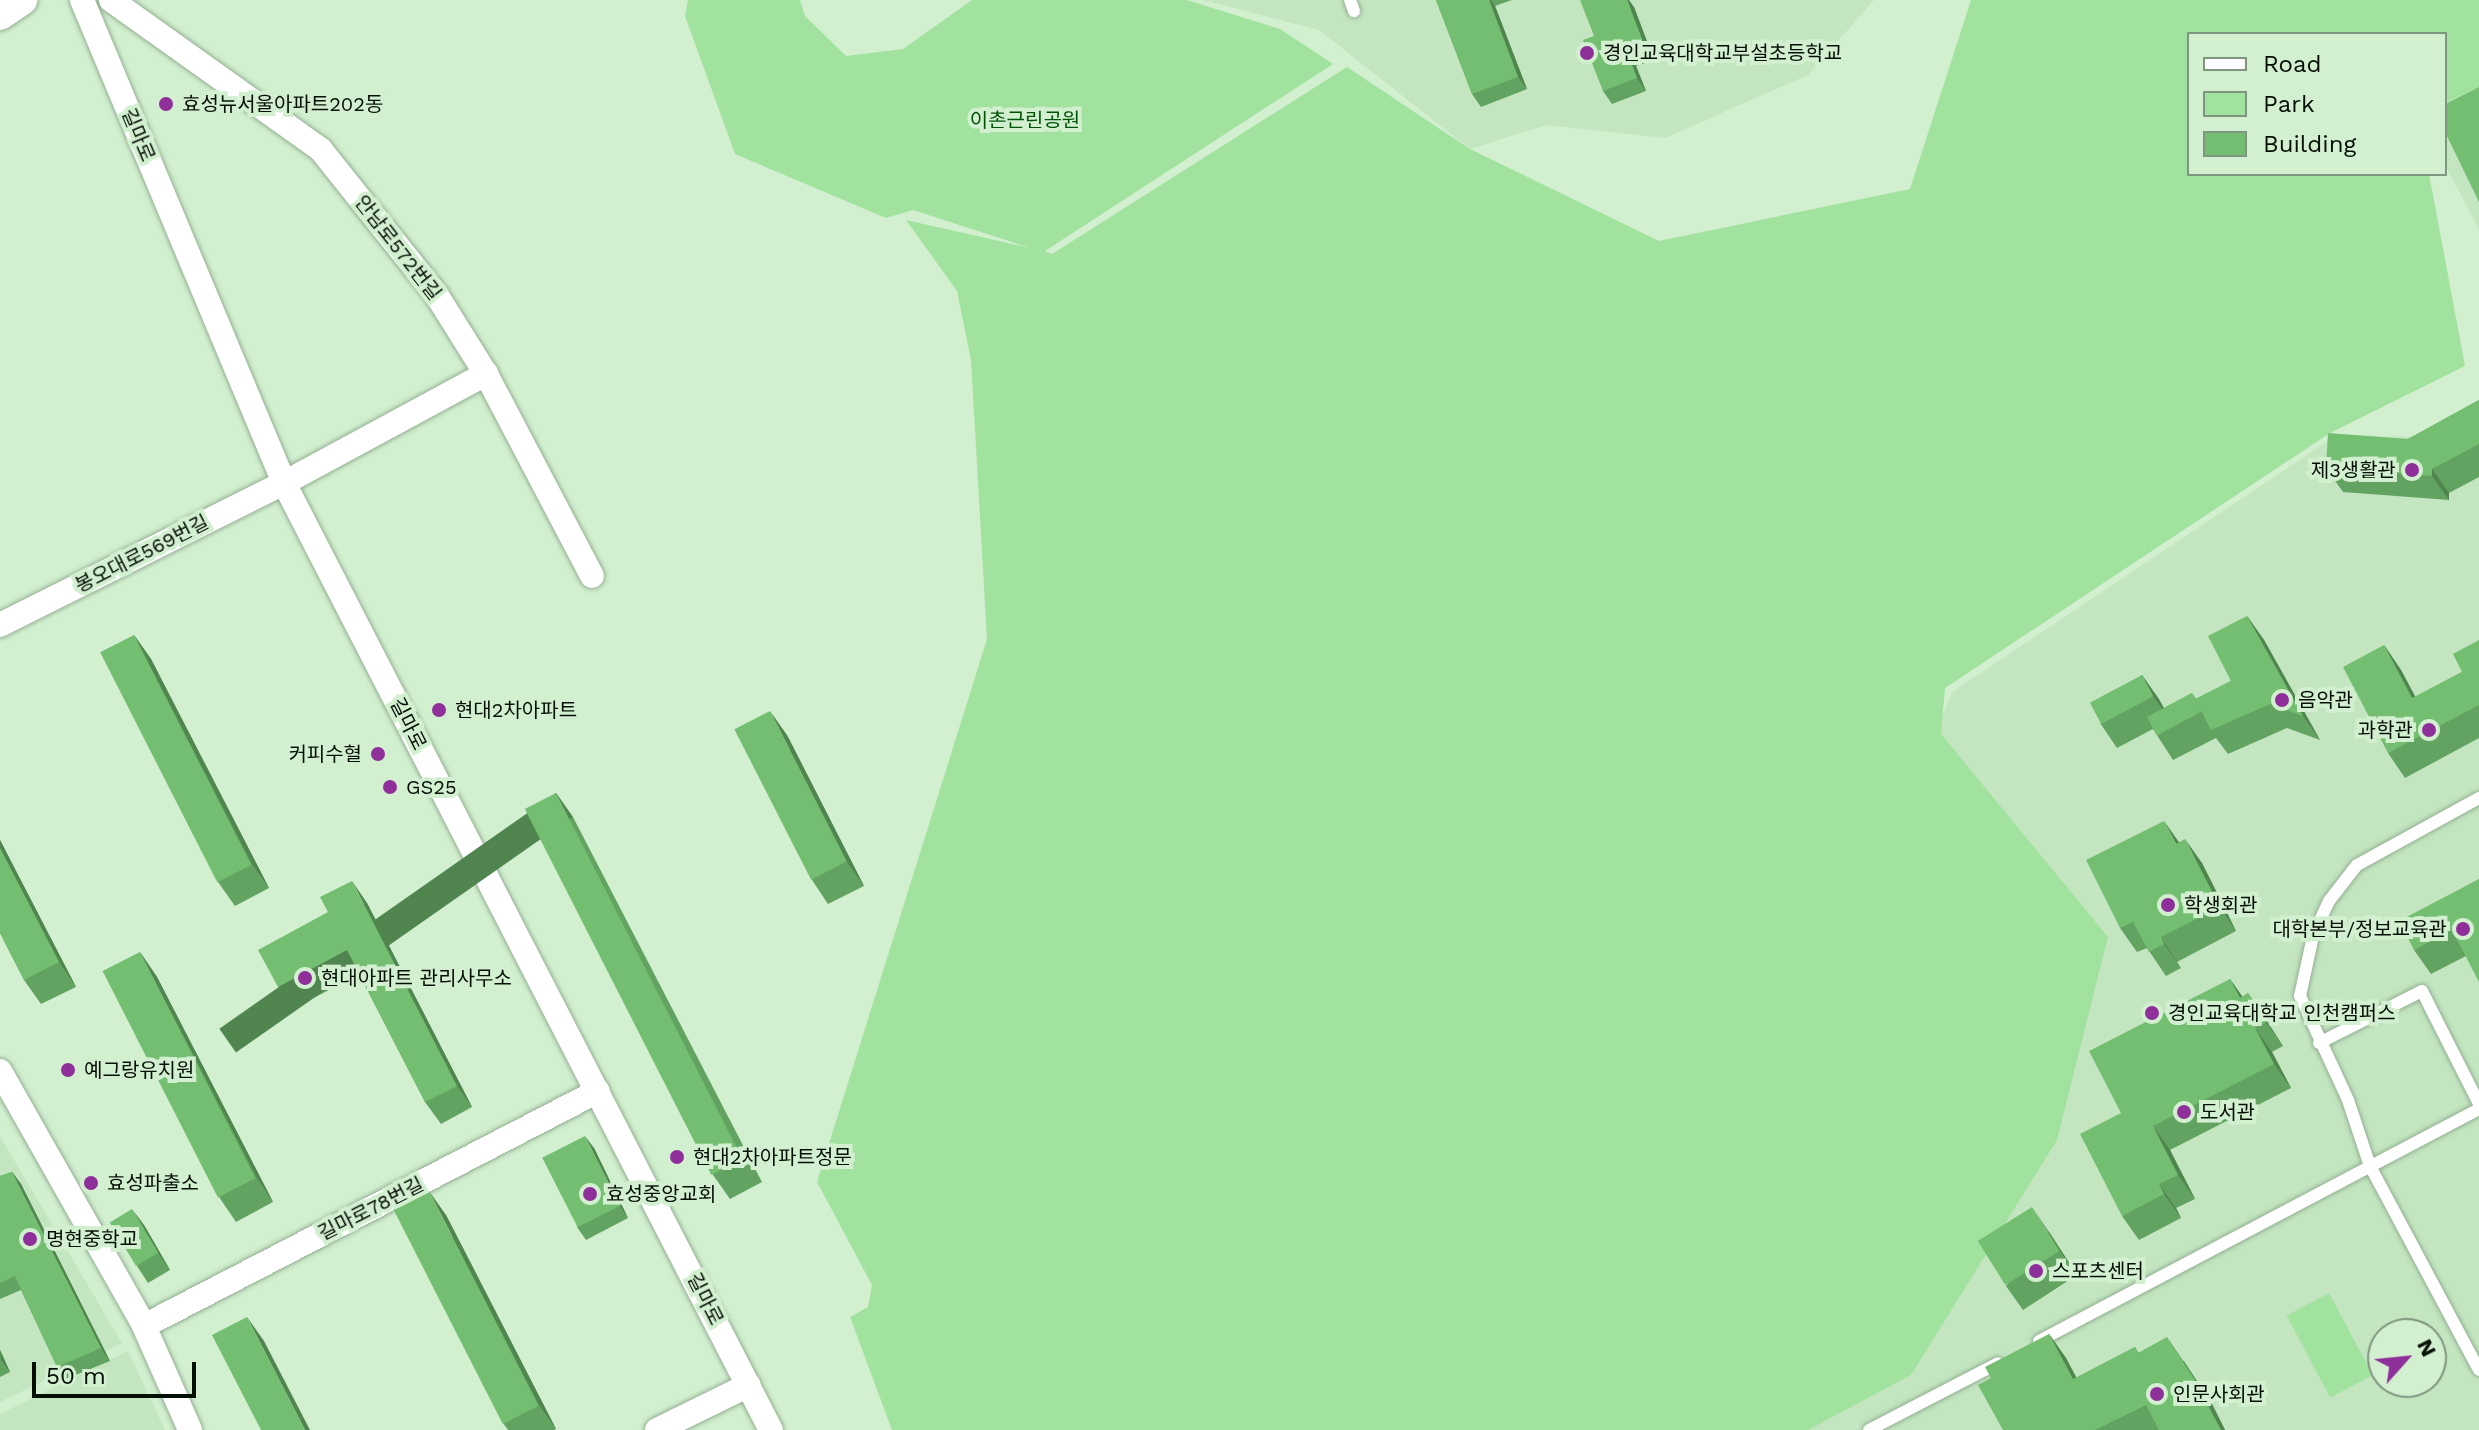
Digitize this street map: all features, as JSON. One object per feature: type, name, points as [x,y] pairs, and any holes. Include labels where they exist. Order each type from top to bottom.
[{"type":"street","points":[[0,15],[22,0]]},
{"type":"street","name":"길마로","points":[[82,0],[284,483],[771,1430]]},
{"type":"street","name":"안남로572번길","points":[[111,0],[321,150],[436,294],[486,374],[592,576]]},
{"type":"street","name":"봉오대로569번길","points":[[0,625],[284,483],[486,374]]},
{"type":"street","points":[[0,1071],[144,1326],[190,1430]]},
{"type":"street","name":"길마로78번길","points":[[144,1326],[598,1091]]},
{"type":"street","points":[[657,1430],[749,1385]]},
{"type":"lane","points":[[2479,798],[2375,852],[2329,901],[2302,968],[2300,996],[2319,1043],[2348,1100],[2370,1166],[2479,1370]]},
{"type":"lane","points":[[2022,1349],[2479,1106],[2422,991],[2319,1043]]},
{"type":"lane","points":[[1869,1430],[2008,1357]]},
{"type":"shaded area","name":"경인교육대학교부설초등학교","points":[[1203,0],[1874,0],[1808,75],[1665,138],[1546,125],[1470,149],[1319,30]]},
{"type":"shaded area","points":[[2479,105],[2479,229],[2447,169],[2447,121]]},
{"type":"shaded area","name":"경인교육대학교 인천캠퍼스","points":[[2479,410],[2479,1430],[1647,1430],[1665,1422],[1952,692],[2337,435],[2425,437]]},
{"type":"shaded area","name":"명현중학교","points":[[0,1136],[122,1343],[0,1402]]},
{"type":"shaded area","points":[[128,1351],[165,1430],[0,1430],[0,1414]]},
{"type":"green space","name":"이촌근린공원","points":[[688,0],[800,0],[805,16],[846,56],[903,49],[972,0],[1187,0],[1280,29],[1333,64],[1045,251],[1052,254],[1347,67],[1470,149],[1659,241],[1910,189],[1971,0],[2479,0],[2479,87],[2447,102],[2447,32],[2187,32],[2187,176],[2429,176],[2465,366],[2330,433],[1945,688],[1941,734],[2108,937],[2057,1140],[1911,1375],[1808,1430],[892,1430],[850,1317],[868,1307],[872,1285],[817,1182],[987,639],[971,360],[957,291],[906,220],[1030,248],[913,210],[886,218],[735,154],[685,16]]},
{"type":"green space","points":[[2329,1293],[2367,1364],[2367,1378],[2330,1398],[2287,1316]]},
{"type":"building","points":[[1436,0],[1489,0],[1518,77],[1472,94]]},
{"type":"building","points":[[1580,0],[1627,0],[1645,47],[1628,54],[1637,78],[1603,91],[1583,40],[1594,36]]},
{"type":"building","points":[[2479,87],[2479,202],[2447,136],[2447,103]]},
{"type":"building","points":[[2479,400],[2479,444],[2432,469],[2432,476],[2326,468],[2328,433],[2408,439]]},
{"type":"building","points":[[2247,616],[2303,716],[2270,704],[2211,730],[2195,699],[2231,681],[2208,636]]},
{"type":"building","points":[[134,635],[251,865],[217,882],[100,652]]},
{"type":"building","points":[[2479,640],[2479,705],[2388,753],[2343,667],[2384,645],[2412,698],[2462,672],[2453,654]]},
{"type":"building","points":[[2142,675],[2153,696],[2101,724],[2090,703]]},
{"type":"building","points":[[2192,693],[2202,712],[2157,735],[2147,717]]},
{"type":"building","points":[[770,711],[847,862],[811,880],[734,729]]},
{"type":"building","points":[[556,793],[743,1159],[711,1175],[525,809]]},
{"type":"building","name":"학생회관","points":[[2164,821],[2176,844],[2185,839],[2220,907],[2161,937],[2164,944],[2149,952],[2133,922],[2120,928],[2086,860]]},
{"type":"building","points":[[0,848],[59,962],[24,980],[0,933]]},
{"type":"building","points":[[2479,879],[2479,982],[2452,930],[2414,950],[2399,921]]},
{"type":"building","points":[[352,881],[457,1086],[425,1102],[347,950],[278,987],[258,950],[328,912],[320,897]]},
{"type":"building","points":[[140,952],[255,1178],[218,1197],[103,971]]},
{"type":"building","name":"도서관","points":[[2230,979],[2240,998],[2248,993],[2266,1022],[2255,1028],[2274,1064],[2153,1126],[2178,1175],[2159,1184],[2164,1194],[2122,1216],[2080,1134],[2121,1113],[2089,1051]]},
{"type":"building","name":"효성중앙교회","points":[[585,1136],[620,1205],[578,1227],[542,1158]]},
{"type":"building","points":[[12,1172],[101,1348],[57,1367],[15,1276],[0,1283],[0,1176]]},
{"type":"building","points":[[429,1191],[538,1406],[503,1424],[393,1209]]},
{"type":"building","points":[[2032,1207],[2060,1251],[2005,1285],[1978,1241]]},
{"type":"building","points":[[132,1209],[158,1253],[136,1266],[110,1222]]},
{"type":"building","points":[[247,1317],[305,1430],[261,1430],[212,1335]]},
{"type":"building","name":"인문사회관","points":[[2049,1334],[2073,1379],[2135,1347],[2138,1353],[2167,1337],[2195,1380],[2221,1430],[2159,1430],[2146,1405],[2095,1430],[2003,1430],[1978,1385],[1991,1378],[1985,1367]]},
{"type":"place","name":"경인교육대학교부설초등학교","points":[[1587,53]]},
{"type":"place","name":"효성뉴서울아파트202동","points":[[166,104]]},
{"type":"place","name":"제3생활관","points":[[2412,470]]},
{"type":"place","name":"음악관","points":[[2282,700]]},
{"type":"place","name":"현대2차아파트","points":[[439,710]]},
{"type":"place","name":"과학관","points":[[2429,730]]},
{"type":"place","name":"커피수혈","points":[[378,754]]},
{"type":"place","name":"GS25","points":[[390,787]]},
{"type":"place","name":"학생회관","points":[[2168,905]]},
{"type":"place","name":"대학본부/정보교육관","points":[[2463,929]]},
{"type":"place","name":"현대아파트 관리사무소","points":[[305,978]]},
{"type":"place","name":"경인교육대학교 인천캠퍼스","points":[[2152,1013]]},
{"type":"place","name":"예그랑유치원","points":[[68,1070]]},
{"type":"place","name":"도서관","points":[[2184,1112]]},
{"type":"place","name":"현대2차아파트정문","points":[[677,1157]]},
{"type":"place","name":"효성파출소","points":[[91,1183]]},
{"type":"place","name":"효성중앙교회","points":[[590,1194]]},
{"type":"place","name":"명현중학교","points":[[30,1239]]},
{"type":"place","name":"스포츠센터","points":[[2036,1271]]},
{"type":"place","name":"인문사회관","points":[[2157,1394]]}]
